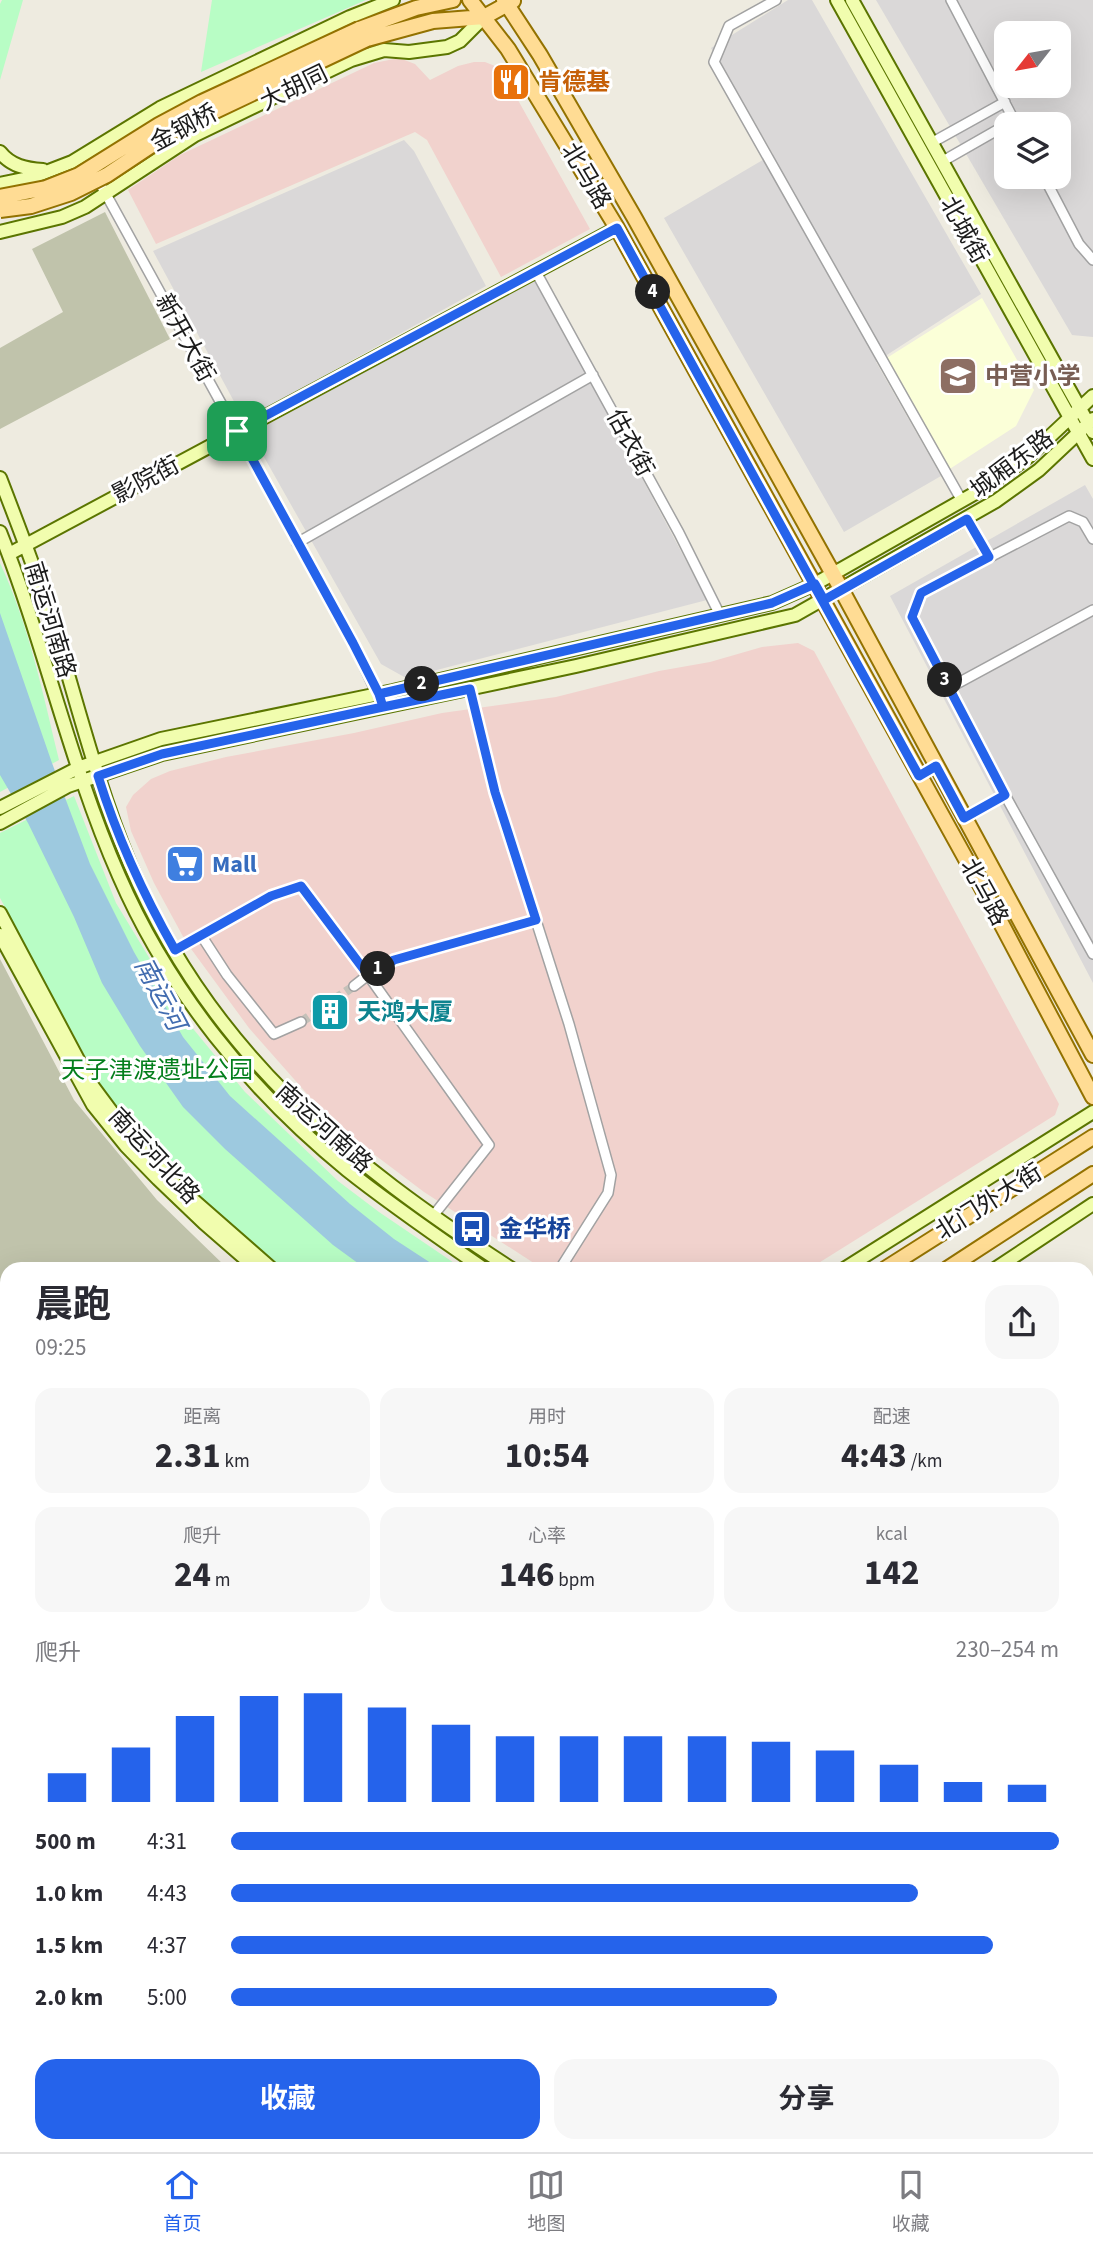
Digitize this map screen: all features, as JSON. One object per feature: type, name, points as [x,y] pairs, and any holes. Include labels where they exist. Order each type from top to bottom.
[{"type":"main road","points":[[363,34],[416,8],[453,0]]},
{"type":"main road","name":"北马路","points":[[470,0],[508,49],[617,228],[993,908],[1093,1097]]},
{"type":"main road","points":[[363,34],[433,21],[484,17],[508,1]]},
{"type":"main road","name":"北马路","points":[[508,1],[622,194],[833,574],[1093,1055]]},
{"type":"main road","name":"金钢桥","points":[[0,197],[46,188],[71,178],[202,102],[363,34]]},
{"type":"main road","name":"金钢桥","points":[[0,210],[31,206],[71,193],[107,174],[173,131],[363,34]]},
{"type":"main road","points":[[919,776],[936,766]]},
{"type":"main road","name":"北门外大街","points":[[896,1262],[1093,1136]]},
{"type":"main road","name":"北门外大街","points":[[958,1262],[1093,1174]]},
{"type":"street","name":"大胡同","points":[[0,184],[51,171],[85,155],[160,108],[350,17],[393,0]]},
{"type":"street","points":[[776,0],[729,26],[714,62],[962,501]]},
{"type":"street","name":"北城街","points":[[837,0],[1075,413],[1088,427],[1093,459]]},
{"type":"street","name":"北城街","points":[[852,0],[933,142],[1075,413]]},
{"type":"street","points":[[951,0],[1007,112]]},
{"type":"street","name":"大胡同","points":[[0,232],[62,217],[106,195],[195,135],[351,60],[384,50],[409,52],[447,47],[460,41],[484,17]]},
{"type":"street","points":[[933,142],[1004,102]]},
{"type":"street","points":[[943,161],[994,132]]},
{"type":"street","points":[[0,152],[5,158],[22,167],[51,171]]},
{"type":"street","name":"新开大街","points":[[85,155],[381,700]]},
{"type":"street","points":[[1050,189],[1079,243],[1093,260]]},
{"type":"street","name":"影院街","points":[[9,554],[617,228]]},
{"type":"street","name":"估衣街","points":[[536,272],[685,545],[720,615]]},
{"type":"street","points":[[297,543],[593,375]]},
{"type":"street","name":"城厢东路","points":[[381,700],[772,603],[815,584],[962,501],[1028,457],[1093,396]]},
{"type":"street","name":"城厢东路","points":[[381,700],[470,689],[795,615],[967,519],[1021,484],[1088,427]]},
{"type":"street","name":"南运河南路","points":[[0,478],[27,545],[98,776],[131,865],[151,908],[203,996],[234,1037],[283,1093],[348,1153],[433,1216],[502,1262]]},
{"type":"street","points":[[1093,539],[1083,522],[1069,516],[921,593],[912,617],[1005,795],[1093,954]]},
{"type":"street","points":[[967,519],[989,557]]},
{"type":"street","name":"南运河南路","points":[[0,532],[32,621],[78,768],[118,875],[134,909],[186,997],[226,1050],[276,1105],[346,1169],[474,1262]]},
{"type":"street","points":[[949,688],[1093,610]]},
{"type":"street","points":[[470,689],[495,792],[569,1024],[611,1175],[608,1193],[564,1262]]},
{"type":"street","points":[[0,823],[7,809],[66,781],[78,768],[169,737],[381,700]]},
{"type":"street","points":[[66,781],[83,781],[162,754],[381,700]]},
{"type":"street","points":[[964,818],[1005,795]]},
{"type":"street","points":[[175,950],[271,896],[301,886],[489,1145],[433,1216]]},
{"type":"street","name":"南运河北路","points":[[0,913],[91,1084],[117,1119],[175,1184],[264,1262]]},
{"type":"street","points":[[354,986],[394,960],[536,920]]},
{"type":"street","name":"南运河北路","points":[[0,935],[93,1105],[126,1146],[158,1179],[249,1262]]},
{"type":"street","points":[[201,935],[227,975],[274,1034],[301,1022]]},
{"type":"street","points":[[855,1262],[1093,1112]]},
{"type":"street","points":[[1006,1262],[1093,1204]]},
{"type":"shaded area","points":[[788,0],[812,0],[981,294],[876,362],[941,476],[844,532],[664,218],[773,154],[711,48]]},
{"type":"shaded area","points":[[876,0],[1093,0],[1093,337],[1072,335]]},
{"type":"shaded area","points":[[399,58],[415,64],[430,80],[458,66],[474,62],[485,62],[500,68],[590,229],[501,277],[427,140],[415,132],[156,244],[128,190],[180,155],[374,63]]},
{"type":"shaded area","points":[[404,140],[414,151],[486,286],[244,420],[153,251]]},
{"type":"shaded area","points":[[105,212],[170,339],[0,429],[0,348],[63,312],[32,249]]},
{"type":"shaded area","points":[[535,277],[707,600],[406,678],[381,664],[251,434]]},
{"type":"shaded area","name":"中营小学","points":[[982,298],[1034,390],[1016,426],[945,472],[882,361]]},
{"type":"shaded area","points":[[1085,485],[1093,499],[1093,983],[890,596]]},
{"type":"shaded area","points":[[798,643],[814,651],[1059,1104],[1055,1115],[820,1262],[532,1262],[424,1192],[359,1143],[316,1104],[249,1028],[186,942],[154,883],[131,831],[126,807],[133,795],[151,779],[170,771],[442,713],[556,697],[659,671],[710,662],[762,647]]},
{"type":"shaded area","points":[[0,959],[74,1100],[157,1200],[221,1262],[0,1262]]},
{"type":"green space","points":[[2,0],[23,0],[0,80],[0,4]]},
{"type":"green space","points":[[212,0],[366,0],[201,72]]},
{"type":"green space","points":[[0,563],[27,635],[59,760],[0,792]]},
{"type":"green space","name":"天子津渡遗址公园","points":[[74,796],[116,903],[190,1025],[245,1092],[338,1181],[453,1262],[272,1262],[175,1176],[107,1097],[0,898],[0,833]]},
{"type":"water","points":[[0,613],[90,864],[134,952],[183,1037],[230,1096],[350,1204],[394,1239],[429,1262],[356,1262],[333,1245],[225,1149],[183,1107],[140,1046],[102,983],[74,917],[28,823],[0,775]]},
{"type":"tunnel","points":[[301,1022],[354,986]]},
{"type":"place","name":"肯德基","points":[[511,82]]},
{"type":"place","name":"中营小学","points":[[958,376]]},
{"type":"place","name":"Mall","points":[[185,864]]},
{"type":"place","name":"天鸿大厦","points":[[330,1012]]},
{"type":"place","name":"金华桥","points":[[472,1229]]},
{"type":"route","points":[[237,431],[353,643],[383,707],[470,689],[495,792],[536,920],[394,960],[368,975],[301,886],[271,896],[175,950],[131,865],[98,776],[162,754],[383,707],[379,694],[772,603],[815,584],[824,600],[967,519],[989,557],[921,593],[912,617],[1005,795],[964,818],[936,766],[919,776],[815,584],[617,228],[237,431]]},
{"type":"water label","name":"南运河","points":[[160,994]]}]
